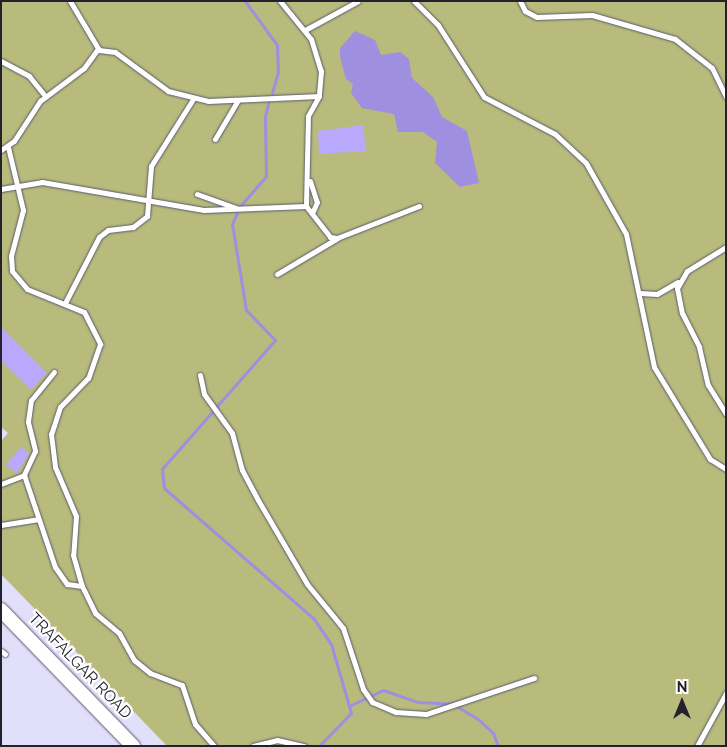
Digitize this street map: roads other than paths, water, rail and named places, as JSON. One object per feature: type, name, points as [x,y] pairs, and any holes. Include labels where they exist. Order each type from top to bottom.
[{"type":"main road","name":"TRAFALGAR ROAD","points":[[1,610],[133,746]]},
{"type":"lane","points":[[70,1],[98,48],[115,52],[160,87],[193,99],[238,100],[319,96]]},
{"type":"lane","points":[[280,1],[305,30],[320,62],[319,96],[308,116],[310,181],[306,206]]},
{"type":"lane","points":[[305,30],[358,1]]},
{"type":"lane","points":[[414,1],[438,25],[484,97],[555,134],[580,156],[626,234],[640,293],[641,317],[654,367],[710,459],[726,469]]},
{"type":"lane","points":[[520,1],[525,11],[537,17],[592,15],[676,39],[713,69],[726,97]]},
{"type":"lane","points":[[1,150],[8,147],[45,96],[84,68],[98,48]]},
{"type":"lane","points":[[1,61],[29,76],[45,96]]},
{"type":"lane","points":[[66,301],[98,237],[139,224],[151,201],[151,166],[193,99]]},
{"type":"lane","points":[[215,139],[238,100]]},
{"type":"lane","points":[[8,147],[20,184],[23,215],[11,256],[12,272],[27,289],[66,301],[89,316],[100,344],[88,378],[60,407],[51,434],[53,460],[76,516],[73,555],[82,586],[95,613],[119,633],[134,660],[150,673],[182,684],[197,728],[214,746]]},
{"type":"lane","points":[[310,181],[317,202],[313,211]]},
{"type":"lane","points":[[1,189],[20,184],[64,185],[193,208],[239,209],[306,206],[313,211],[321,228],[337,238]]},
{"type":"lane","points":[[197,194],[239,209]]},
{"type":"lane","points":[[277,274],[337,238],[418,206]]},
{"type":"lane","points":[[640,293],[657,294],[678,282],[726,247]]},
{"type":"lane","points":[[678,282],[679,302],[697,340],[706,382],[726,414]]},
{"type":"lane","points":[[54,372],[36,388],[29,405],[35,451],[24,475],[60,577],[67,584],[82,586]]},
{"type":"lane","points":[[200,375],[204,394],[232,433],[242,470],[258,500],[307,584],[343,628],[363,689],[372,702],[396,712],[426,714],[534,678]]},
{"type":"lane","points":[[1,484],[24,475]]},
{"type":"lane","points":[[1,525],[38,519]]},
{"type":"lane","points":[[696,746],[726,693]]},
{"type":"lane","points":[[253,746],[277,740],[304,746]]},
{"type":"waterway","points":[[245,1],[277,45],[278,72],[272,93]]},
{"type":"waterway","points":[[241,205],[266,176],[265,116],[269,100]]},
{"type":"waterway","points":[[217,406],[275,340],[246,310],[232,224],[237,213]]},
{"type":"waterway","points":[[212,412],[162,469],[164,488],[314,619],[331,644],[351,713],[319,746]]},
{"type":"waterway","points":[[349,706],[383,690],[418,702],[453,704],[478,719],[493,733],[498,746]]}]
